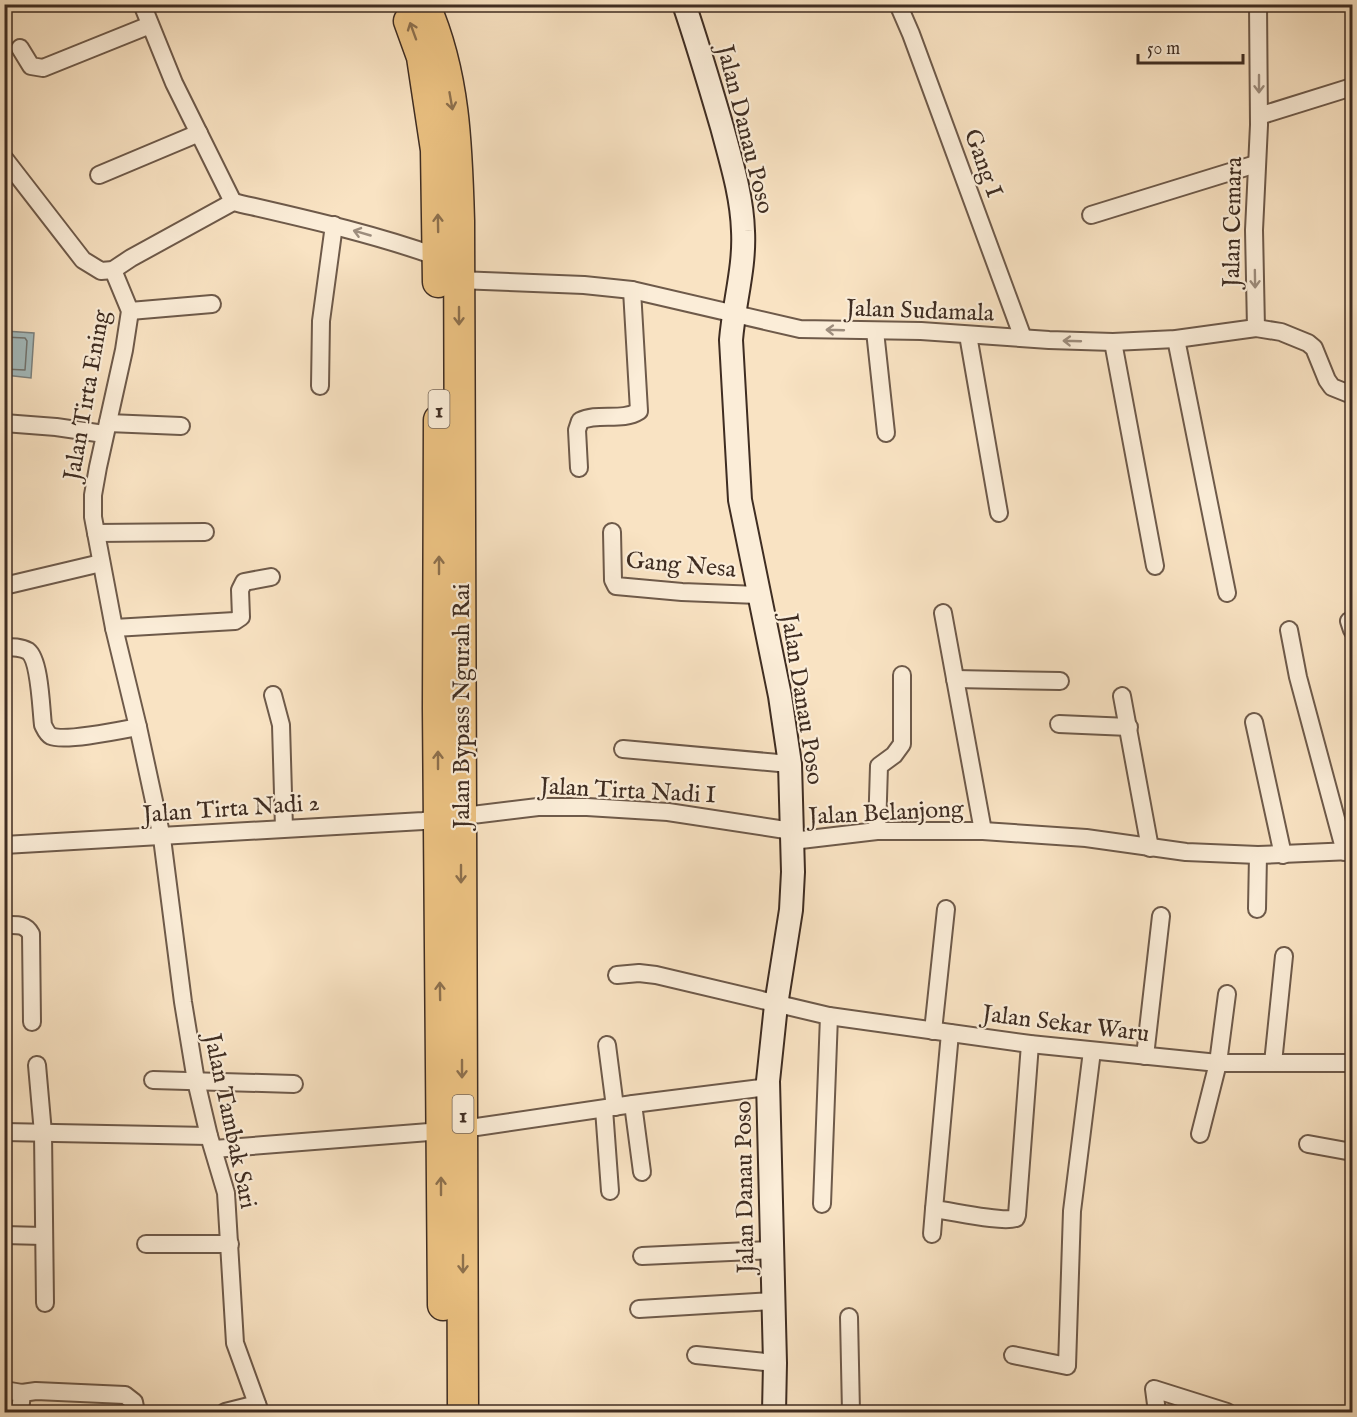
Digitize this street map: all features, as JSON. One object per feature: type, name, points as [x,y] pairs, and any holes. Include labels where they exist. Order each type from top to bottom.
[{"type":"highway","name":"Jalan Bypass Ngurah Rai","points":[[403,4],[422,57],[436,150],[449,817],[452,1130],[463,1413]]},
{"type":"highway","name":"Jalan Bypass Ngurah Rai","points":[[424,4],[443,57],[453,115],[459,210],[449,817]]},
{"type":"highway","name":"Jalan Bypass Ngurah Rai","points":[[443,1413],[452,1130]]},
{"type":"street","points":[[142,4],[174,83],[233,202]]},
{"type":"street","name":"Jalan Danau Poso","points":[[684,4],[727,146],[741,208],[744,232],[743,261],[733,314],[732,375],[740,500],[780,696],[790,764],[791,910],[776,1005],[768,1088],[775,1363],[774,1413]]},
{"type":"street","name":"Gang I","points":[[898,4],[1023,338]]},
{"type":"street","name":"Jalan Cemara","points":[[1256,328],[1254,230],[1261,6]]},
{"type":"street","points":[[20,48],[31,66],[43,68],[150,25]]},
{"type":"street","points":[[1259,116],[1353,87]]},
{"type":"street","points":[[99,175],[199,133]]},
{"type":"street","points":[[4,158],[83,260],[101,271],[113,270],[233,202],[334,225],[438,257]]},
{"type":"street","points":[[1091,215],[1256,164]]},
{"type":"street","points":[[321,386],[321,321],[334,225]]},
{"type":"street","name":"Jalan Tirta Ening","points":[[113,270],[130,310],[124,350],[93,495],[96,533],[114,628],[162,838]]},
{"type":"street","name":"Jalan Sudamala","points":[[458,280],[584,285],[632,290],[800,329],[921,332],[1113,342],[1176,339],[1256,328],[1281,332],[1308,343],[1314,348],[1332,387],[1353,395]]},
{"type":"street","points":[[579,468],[577,430],[580,421],[588,417],[632,416],[639,411],[632,290]]},
{"type":"street","points":[[130,310],[212,304]]},
{"type":"street","points":[[875,331],[886,433]]},
{"type":"street","points":[[968,335],[999,513]]},
{"type":"street","points":[[1176,339],[1227,593]]},
{"type":"street","points":[[1113,342],[1155,566]]},
{"type":"street","points":[[4,423],[106,429],[181,426]]},
{"type":"street","points":[[96,533],[205,532]]},
{"type":"street","name":"Gang Nesa","points":[[612,532],[613,580],[616,586],[758,595]]},
{"type":"street","points":[[4,586],[101,562]]},
{"type":"street","points":[[114,628],[235,621],[240,617],[240,590],[244,582],[271,577]]},
{"type":"street","points":[[944,613],[983,831]]},
{"type":"street","points":[[1289,630],[1298,677],[1349,852]]},
{"type":"street","points":[[4,647],[28,651],[35,661],[43,725],[48,734],[52,736],[88,735],[138,727]]},
{"type":"street","points":[[877,831],[878,769],[882,763],[894,755],[902,744],[902,675]]},
{"type":"street","points":[[955,679],[1060,681]]},
{"type":"street","points":[[273,695],[281,725],[284,828]]},
{"type":"street","points":[[1122,696],[1150,848]]},
{"type":"street","points":[[1254,722],[1282,855]]},
{"type":"street","points":[[1059,724],[1129,727]]},
{"type":"street","points":[[623,749],[790,764]]},
{"type":"street","name":"Jalan Tirta Nadi I","points":[[449,817],[538,807],[587,807],[668,812],[792,836]]},
{"type":"street","name":"Jalan Tirta Nadi 2","points":[[4,845],[162,838],[449,817]]},
{"type":"street","name":"Jalan Belanjong","points":[[792,836],[877,831],[983,831],[1086,838],[1150,848],[1258,855],[1349,852]]},
{"type":"street","name":"Jalan Tambak Sari","points":[[162,838],[183,1002],[196,1081],[226,1193],[235,1343],[258,1408]]},
{"type":"street","points":[[1257,909],[1258,855]]},
{"type":"street","points":[[933,1031],[946,909]]},
{"type":"street","points":[[1145,1056],[1161,916]]},
{"type":"street","points":[[4,926],[23,926],[28,928],[31,934],[32,1022]]},
{"type":"street","points":[[1273,1063],[1284,956]]},
{"type":"street","name":"Jalan Sekar Waru","points":[[616,975],[639,973],[656,975],[829,1016],[1030,1044],[1218,1063],[1353,1063]]},
{"type":"street","points":[[1200,1134],[1218,1063],[1227,994]]},
{"type":"street","points":[[822,1204],[829,1016]]},
{"type":"street","points":[[932,1234],[950,1033]]},
{"type":"street","points":[[934,1209],[1010,1220],[1016,1218],[1030,1044]]},
{"type":"street","points":[[608,1045],[610,1191]]},
{"type":"street","points":[[1013,1354],[1067,1366],[1072,1211],[1092,1051]]},
{"type":"street","points":[[37,1065],[43,1133],[45,1303]]},
{"type":"street","points":[[153,1080],[294,1084]]},
{"type":"street","points":[[4,1132],[211,1142],[452,1130],[633,1104],[768,1088]]},
{"type":"street","points":[[633,1104],[642,1172]]},
{"type":"street","points":[[1308,1144],[1353,1152]]},
{"type":"street","points":[[4,1235],[43,1236]]},
{"type":"street","points":[[146,1244],[230,1244]]},
{"type":"street","points":[[642,1256],[772,1250]]},
{"type":"street","points":[[639,1309],[773,1301]]},
{"type":"street","points":[[849,1317],[851,1413]]},
{"type":"street","points":[[696,1354],[775,1363]]},
{"type":"street","points":[[1157,1413],[1154,1389],[1227,1413]]},
{"type":"street","points":[[4,1390],[22,1393],[36,1391],[125,1395],[134,1402],[136,1413]]},
{"type":"street","points":[[20,1413],[22,1393]]},
{"type":"street","points":[[225,1413],[258,1408]]},
{"type":"water","points":[[5,331],[34,333],[31,378],[5,375]]}]
